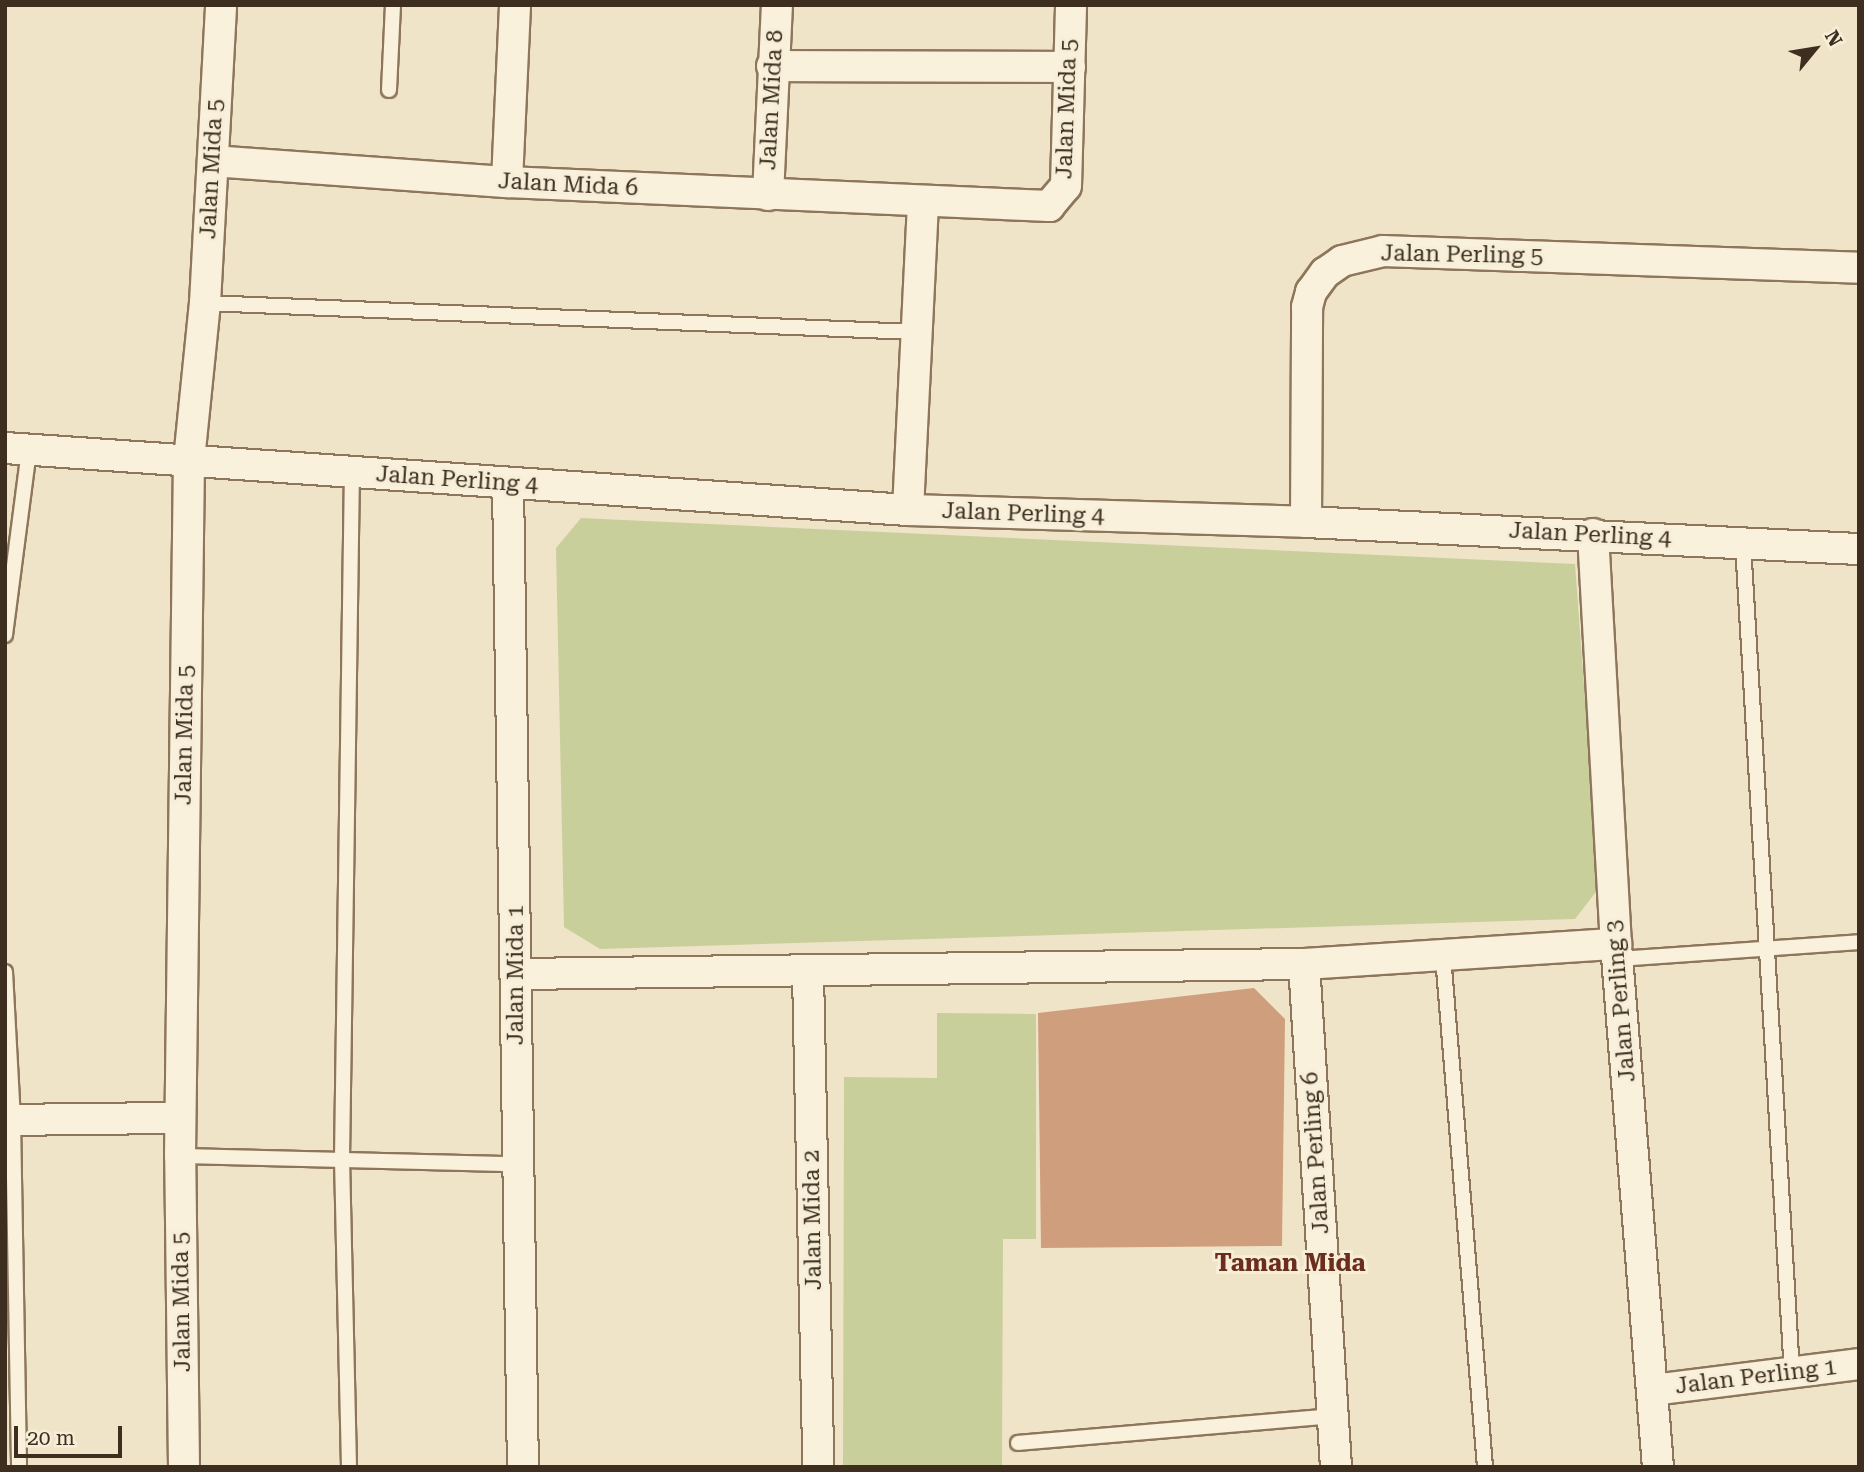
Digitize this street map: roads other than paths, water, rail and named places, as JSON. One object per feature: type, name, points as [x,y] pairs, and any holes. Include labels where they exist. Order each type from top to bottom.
[{"type":"street","name":"Jalan Mida 5","points":[[184,1467],[180,1118],[189,460],[205,303],[221,5]]},
{"type":"street","points":[[507,182],[515,5]]},
{"type":"street","name":"Jalan Mida 8","points":[[768,195],[772,66],[777,5]]},
{"type":"street","name":"Jalan Mida 5","points":[[923,202],[1049,206],[1059,198],[1066,186],[1071,5]]},
{"type":"street","points":[[772,66],[1070,66]]},
{"type":"street","name":"Jalan Mida 6","points":[[213,161],[507,182],[923,202]]},
{"type":"street","points":[[908,510],[923,202]]},
{"type":"street","name":"Jalan Perling 5","points":[[1306,522],[1307,307],[1311,292],[1342,261],[1382,251],[1859,268]]},
{"type":"street","name":"Jalan Perling 4","points":[[17,449],[908,510],[1306,522],[1859,549]]},
{"type":"street","name":"Jalan Mida 1","points":[[508,484],[523,1467]]},
{"type":"street","name":"Jalan Perling 3","points":[[1593,534],[1617,951],[1658,1467]]},
{"type":"street","points":[[517,974],[808,973],[1304,964],[1443,956],[1617,951]]},
{"type":"street","name":"Jalan Perling 6","points":[[1304,964],[1336,1467]]},
{"type":"street","name":"Jalan Mida 2","points":[[808,973],[818,1467]]},
{"type":"street","points":[[9,1120],[180,1118]]},
{"type":"street","name":"Jalan Perling 1","points":[[1653,1390],[1859,1364]]},
{"type":"lane","points":[[389,90],[393,5]]},
{"type":"lane","points":[[205,303],[916,332]]},
{"type":"lane","points":[[5,635],[17,449]]},
{"type":"lane","points":[[349,1467],[342,1159],[352,472]]},
{"type":"lane","points":[[1743,544],[1792,1373]]},
{"type":"lane","points":[[1617,951],[1859,942]]},
{"type":"lane","points":[[1443,956],[1485,1467]]},
{"type":"lane","points":[[5,972],[19,1467]]},
{"type":"lane","points":[[180,1156],[517,1164]]},
{"type":"lane","points":[[1018,1443],[1333,1416]]},
{"type":"district","name":"Taman Mida","points":[[1290,1264]]}]
